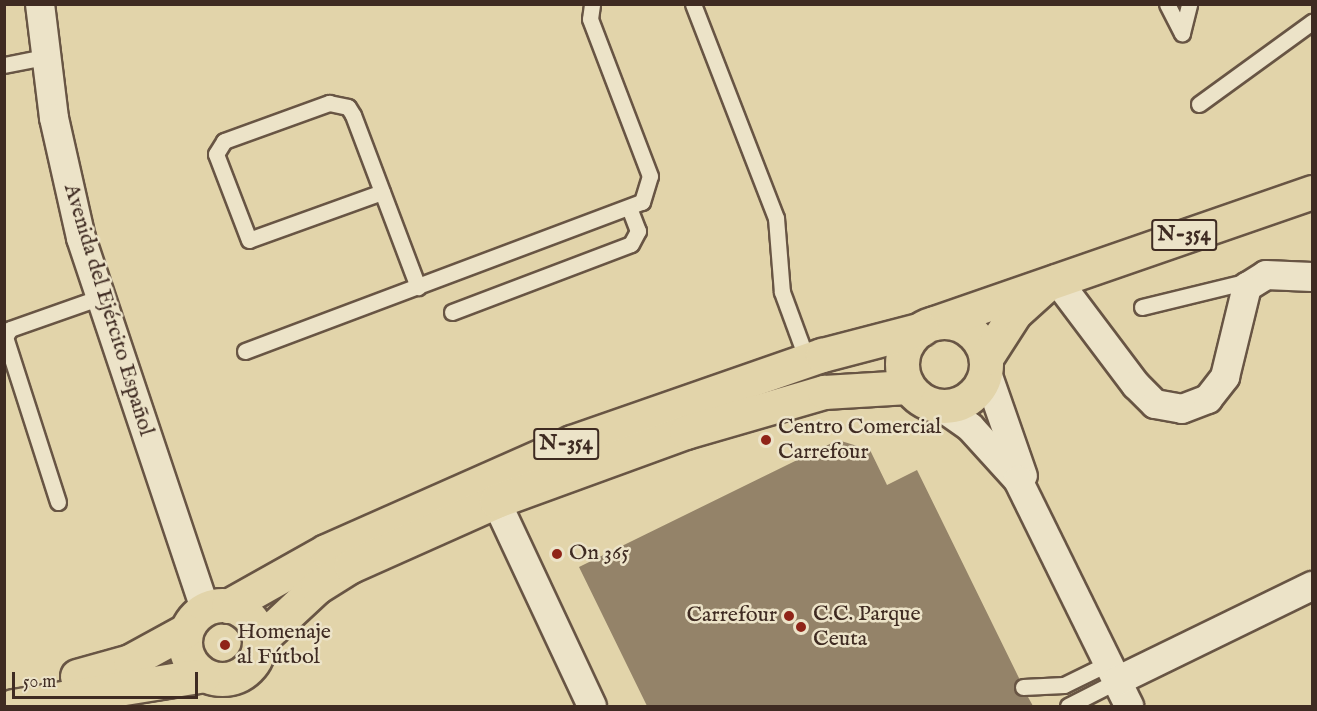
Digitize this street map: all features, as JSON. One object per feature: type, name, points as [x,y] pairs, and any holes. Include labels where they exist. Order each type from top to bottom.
[{"type":"highway","name":"N-354","points":[[928,326],[1056,279],[1312,192]]},
{"type":"highway","name":"N-354","points":[[940,406],[975,393],[986,364],[1015,313],[1056,279]]},
{"type":"highway","name":"N-354","points":[[4,689],[101,672],[326,551],[473,482],[672,405],[807,360],[948,322],[973,333],[986,364]]},
{"type":"highway","points":[[928,326],[905,348],[908,387],[940,406]]},
{"type":"highway","name":"N-354","points":[[13,706],[204,675],[225,679],[246,670],[259,641],[302,600],[351,566],[496,501],[686,432],[824,392],[908,387]]},
{"type":"highway","points":[[204,675],[187,656],[206,615],[250,618],[259,641]]},
{"type":"street","name":"Avenida del Ejército Español","points":[[40,4],[45,57],[66,179],[101,297],[206,615]]},
{"type":"street","points":[[1056,279],[1136,385],[1155,404],[1182,409],[1208,399],[1225,377],[1242,297],[1255,279],[1312,277]]},
{"type":"street","points":[[986,364],[1036,511],[1129,706]]},
{"type":"street","points":[[940,406],[996,452],[1036,511]]},
{"type":"street","points":[[496,501],[592,706]]},
{"type":"street","points":[[1113,672],[1312,586]]},
{"type":"lane","points":[[245,351],[629,208],[646,196],[650,176],[590,19],[592,4]]},
{"type":"lane","points":[[693,4],[776,218],[782,292],[807,360]]},
{"type":"lane","points":[[1167,4],[1182,33],[1189,4]]},
{"type":"lane","points":[[1199,104],[1312,22]]},
{"type":"lane","points":[[4,64],[45,57]]},
{"type":"lane","points":[[382,192],[249,240],[216,154],[224,141],[339,102],[353,115],[418,287]]},
{"type":"lane","points":[[452,312],[631,244],[638,231],[629,208]]},
{"type":"lane","points":[[1142,307],[1255,279]]},
{"type":"lane","points":[[58,502],[10,380],[5,346],[10,329],[101,297]]},
{"type":"lane","points":[[1023,687],[1051,688],[1113,672]]},
{"type":"lane","points":[[1068,706],[1113,672]]},
{"type":"building","name":"C.C. Parque Ceuta","points":[[838,440],[870,450],[887,485],[917,470],[1019,678],[1015,692],[1028,697],[1033,706],[647,706],[579,567]]},
{"type":"place","name":"Centro Comercial Carrefour","points":[[766,440]]},
{"type":"place","name":"On 365","points":[[557,554]]},
{"type":"place","name":"Carrefour","points":[[789,616]]},
{"type":"place","name":"C.C. Parque Ceuta","points":[[801,627]]},
{"type":"place","name":"Homenaje al Fútbol","points":[[225,645]]}]
